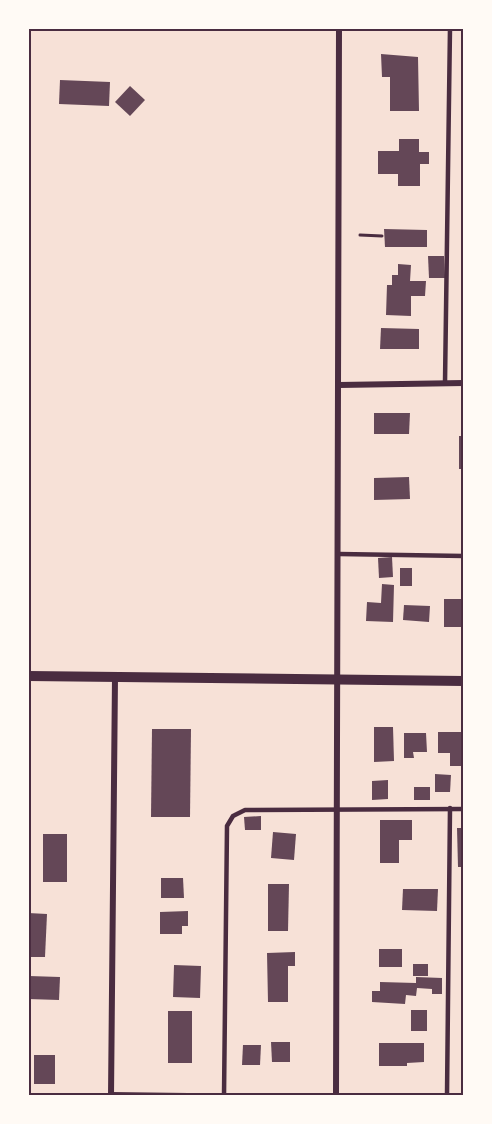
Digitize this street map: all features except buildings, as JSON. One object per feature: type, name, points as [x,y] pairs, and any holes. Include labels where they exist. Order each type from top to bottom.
[{"type":"street","points":[[336,1095],[339,28]]},
{"type":"street","points":[[339,385],[464,383]]},
{"type":"street","points":[[28,676],[464,681]]},
{"type":"street","points":[[116,677],[111,1095],[188,1095]]},
{"type":"lane","points":[[445,383],[450,28]]},
{"type":"lane","points":[[339,554],[464,556]]},
{"type":"lane","points":[[447,1095],[450,808]]},
{"type":"lane","points":[[224,1095],[229,821],[238,812],[245,810],[464,809]]},
{"type":"path","points":[[360,235],[382,236]]}]
